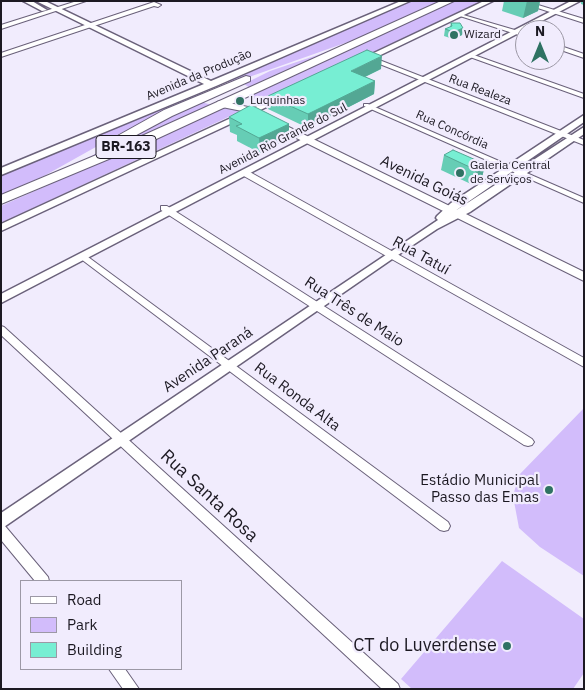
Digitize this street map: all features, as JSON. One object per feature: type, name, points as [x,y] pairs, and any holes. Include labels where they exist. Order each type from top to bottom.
[{"type":"highway","name":"BR-163","points":[[30,186],[148,138],[245,92],[449,1]]},
{"type":"highway","name":"BR-163","points":[[1,200],[206,89],[233,85],[294,61],[374,36]]},
{"type":"highway","points":[[233,85],[243,88],[245,92]]},
{"type":"highway","points":[[206,89],[207,102],[220,104]]},
{"type":"main road","points":[[245,92],[255,110]]},
{"type":"main road","points":[[220,104],[255,110]]},
{"type":"main road","name":"Avenida Goiás","points":[[255,110],[456,210],[584,277]]},
{"type":"main road","name":"Avenida Goiás","points":[[456,210],[584,268]]},
{"type":"street","points":[[26,1],[51,10],[206,89]]},
{"type":"street","points":[[39,1],[51,10]]},
{"type":"street","points":[[51,10],[76,1]]},
{"type":"street","points":[[1,26],[83,1]]},
{"type":"street","name":"Avenida da Produção","points":[[1,172],[206,89],[407,1]]},
{"type":"street","points":[[351,66],[490,1]]},
{"type":"street","points":[[519,1],[584,21]]},
{"type":"street","name":"Avenida Rio Grande do Sul","points":[[540,20],[570,1]]},
{"type":"street","name":"Avenida Rio Grande do Sul","points":[[554,12],[577,1]]},
{"type":"street","points":[[1,57],[156,5]]},
{"type":"street","points":[[462,14],[515,32]]},
{"type":"street","name":"Avenida Rio Grande do Sul","points":[[421,79],[515,34]]},
{"type":"street","name":"Avenida Rio Grande do Sul","points":[[1,300],[84,257],[167,210],[308,137],[421,79],[515,34]]},
{"type":"street","points":[[565,49],[584,56]]},
{"type":"street","points":[[472,56],[584,96]]},
{"type":"street","name":"Rua Realeza","points":[[368,58],[584,144]]},
{"type":"street","points":[[1,228],[289,95]]},
{"type":"street","name":"Rua Concórdia","points":[[369,106],[584,201]]},
{"type":"street","name":"Avenida Paraná","points":[[1,522],[433,227],[509,168],[584,118]]},
{"type":"street","name":"Avenida Paraná","points":[[456,210],[520,173],[584,130]]},
{"type":"street","name":"Avenida Rio Grande do Sul","points":[[1,291],[245,173],[308,137]]},
{"type":"street","name":"Rua Tatuí","points":[[245,173],[584,363]]},
{"type":"street","name":"Rua Três de Maio","points":[[167,210],[528,442]]},
{"type":"street","name":"Rua Ronda Alta","points":[[84,257],[444,526]]},
{"type":"street","name":"Rua Santa Rosa","points":[[1,329],[393,689]]},
{"type":"street","points":[[1,530],[42,580]]},
{"type":"street","points":[[117,670],[132,689]]},
{"type":"green space","points":[[410,1],[443,1],[362,37],[235,82],[224,81]]},
{"type":"green space","points":[[454,1],[483,1],[262,104],[252,97],[252,94],[255,92]]},
{"type":"green space","points":[[350,44],[250,88],[244,84],[270,71]]},
{"type":"green space","points":[[197,91],[202,93],[201,96],[119,134],[44,176],[1,195],[1,175]]},
{"type":"green space","points":[[202,100],[212,105],[77,165],[108,146]]},
{"type":"green space","points":[[221,108],[237,109],[239,112],[1,223],[1,206]]},
{"type":"green space","name":"Estádio Municipal Passo das Emas","points":[[584,408],[584,576],[540,547],[519,528],[513,496],[519,475]]},
{"type":"green space","name":"CT do Luverdense","points":[[502,561],[584,619],[584,673],[573,689],[412,689],[401,679]]},
{"type":"building","points":[[451,23],[460,23],[463,28],[454,32],[445,29],[452,26]]},
{"type":"building","points":[[367,50],[382,56],[351,71],[375,81],[308,114],[268,96]]},
{"type":"building","points":[[251,105],[289,124],[259,138],[236,126],[242,124],[229,117]]},
{"type":"building","points":[[453,150],[485,164],[476,170],[444,155]]},
{"type":"place","name":"Wizard","points":[[454,35]]},
{"type":"place","name":"Luquinhas","points":[[240,101]]},
{"type":"place","name":"Galeria Central de Serviços","points":[[460,173]]},
{"type":"place","name":"Estádio Municipal Passo das Emas","points":[[549,490]]},
{"type":"place","name":"CT do Luverdense","points":[[507,646]]}]
